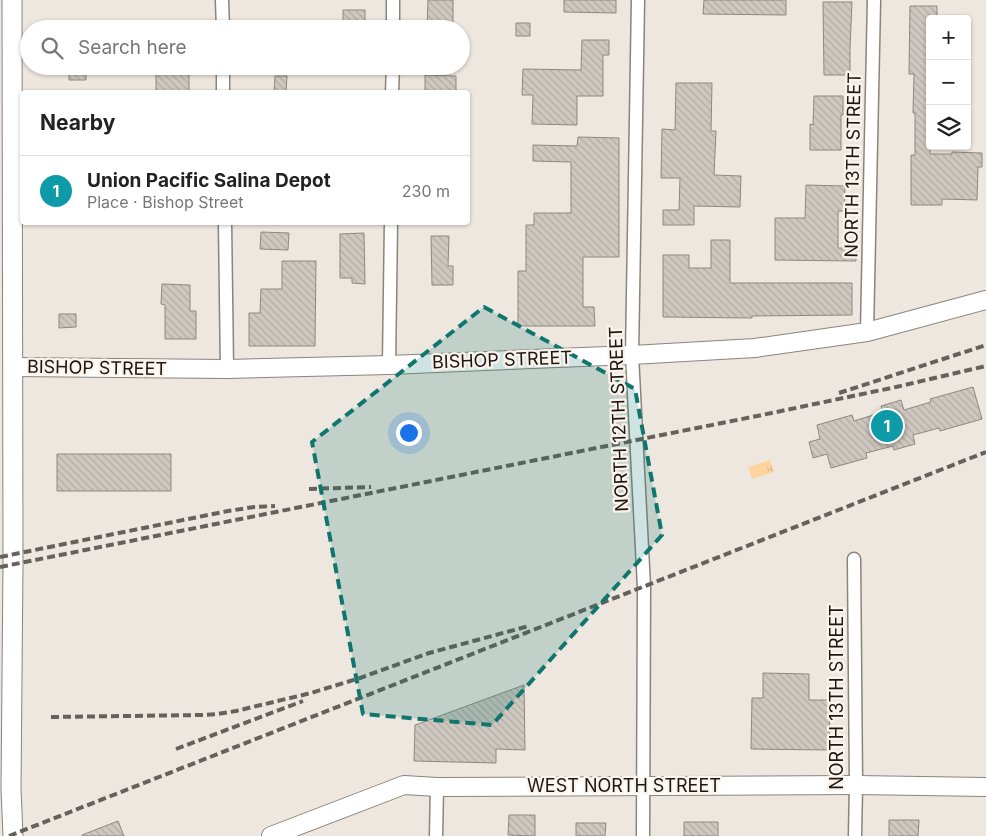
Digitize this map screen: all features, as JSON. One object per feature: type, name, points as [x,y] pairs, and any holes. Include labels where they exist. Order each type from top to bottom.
[{"type":"main road","points":[[12,0],[13,367],[6,447],[12,740],[5,789],[13,836]]},
{"type":"street","points":[[222,0],[223,20]]},
{"type":"street","points":[[393,0],[393,20]]},
{"type":"street","name":"NORTH 12TH STREET","points":[[638,0],[632,355],[644,587],[643,836]]},
{"type":"street","name":"NORTH 13TH STREET","points":[[867,332],[874,0]]},
{"type":"street","points":[[223,75],[223,90]]},
{"type":"street","points":[[392,75],[392,90]]},
{"type":"street","points":[[225,225],[227,370]]},
{"type":"street","points":[[389,365],[391,225]]},
{"type":"street","name":"BISHOP STREET","points":[[13,367],[227,370],[632,355],[755,348],[867,332],[986,300]]},
{"type":"street","name":"NORTH 13TH STREET","points":[[854,558],[855,836]]},
{"type":"street","name":"WEST NORTH STREET","points":[[272,836],[404,785],[436,787],[986,787]]},
{"type":"street","points":[[436,787],[436,836]]},
{"type":"highlighted area","points":[[484,307],[635,389],[662,535],[492,725],[363,714],[312,442]]},
{"type":"green space","points":[[770,460],[774,472],[752,479],[748,467]]},
{"type":"building","points":[[428,0],[453,0],[453,20],[427,20]]},
{"type":"building","points":[[564,0],[616,0],[616,13],[564,12]]},
{"type":"building","points":[[704,0],[786,0],[786,15],[703,14]]},
{"type":"building","points":[[823,2],[852,2],[850,75],[824,75]]},
{"type":"building","points":[[910,6],[937,6],[937,15],[926,15],[926,150],[930,150],[930,154],[952,154],[952,152],[982,153],[982,167],[978,167],[977,200],[942,199],[942,205],[911,205],[911,155],[915,155],[915,113],[913,113],[914,74],[909,74]]},
{"type":"building","points":[[343,10],[365,10],[365,20],[343,20]]},
{"type":"building","points":[[516,23],[530,23],[530,36],[516,36]]},
{"type":"building","points":[[582,40],[609,40],[609,55],[603,55],[603,96],[577,96],[577,125],[532,124],[533,95],[522,95],[523,69],[581,70]]},
{"type":"building","points":[[69,75],[86,75],[86,80],[69,80]]},
{"type":"building","points":[[156,75],[189,75],[189,90],[156,90]]},
{"type":"building","points":[[425,75],[456,76],[456,90],[425,90]]},
{"type":"building","points":[[275,76],[287,76],[286,90],[274,90]]},
{"type":"building","points":[[676,83],[712,83],[711,131],[716,131],[714,175],[741,176],[740,207],[694,206],[694,225],[663,225],[663,210],[679,210],[680,178],[661,178],[662,129],[675,130]]},
{"type":"building","points":[[814,96],[843,96],[841,150],[810,150],[810,124],[813,125]]},
{"type":"building","points":[[578,137],[619,138],[619,257],[583,257],[583,307],[594,307],[595,326],[518,326],[518,271],[526,271],[526,225],[534,225],[534,213],[571,213],[571,162],[533,161],[533,145],[577,146]]},
{"type":"building","points":[[806,185],[845,186],[844,211],[838,211],[838,248],[856,248],[856,261],[775,260],[775,218],[805,218]]},
{"type":"building","points":[[261,232],[289,233],[288,250],[260,249]]},
{"type":"building","points":[[364,233],[365,284],[352,283],[352,278],[340,278],[340,234]]},
{"type":"building","points":[[431,236],[449,236],[448,266],[453,266],[453,285],[432,285]]},
{"type":"building","points":[[711,240],[730,240],[730,283],[852,283],[852,315],[752,316],[752,318],[663,317],[663,255],[689,255],[689,268],[711,268]]},
{"type":"building","points":[[282,261],[316,261],[315,346],[249,346],[249,313],[260,313],[261,289],[282,289]]},
{"type":"building","points":[[162,284],[190,285],[190,311],[196,311],[196,339],[165,339],[165,305],[161,304]]},
{"type":"building","points":[[59,314],[76,314],[76,327],[59,328]]},
{"type":"building","points":[[973,387],[982,419],[940,431],[939,428],[913,435],[915,444],[894,450],[893,446],[866,453],[867,458],[831,468],[827,454],[813,458],[809,442],[820,439],[817,425],[852,415],[854,421],[883,412],[881,406],[901,400],[904,410],[931,402],[930,399]]},
{"type":"building","points":[[57,454],[171,454],[171,491],[57,491]]},
{"type":"building","points":[[763,673],[809,674],[809,700],[830,700],[829,750],[751,749],[752,698],[763,698]]},
{"type":"building","points":[[524,685],[525,750],[496,749],[496,763],[414,761],[415,725]]},
{"type":"building","points":[[509,815],[535,815],[535,836],[508,835]]},
{"type":"building","points":[[889,820],[919,820],[918,836],[889,836]]},
{"type":"building","points":[[118,821],[124,836],[82,836],[82,835]]},
{"type":"building","points":[[684,822],[718,822],[718,836],[684,836]]},
{"type":"building","points":[[576,823],[606,823],[605,836],[576,836]]},
{"type":"railway","points":[[839,393],[986,345]]},
{"type":"railway","points":[[0,567],[762,415],[986,366]]},
{"type":"railway","points":[[9,836],[986,452]]},
{"type":"railway","points":[[309,489],[371,487]]},
{"type":"railway","points":[[0,557],[228,511],[275,506]]},
{"type":"railway","points":[[51,717],[201,715],[236,711],[311,693],[360,678],[429,653],[529,626]]},
{"type":"railway","points":[[176,749],[303,701]]},
{"type":"place","name":"Union Pacific Salina Depot","points":[[887,426]]}]
